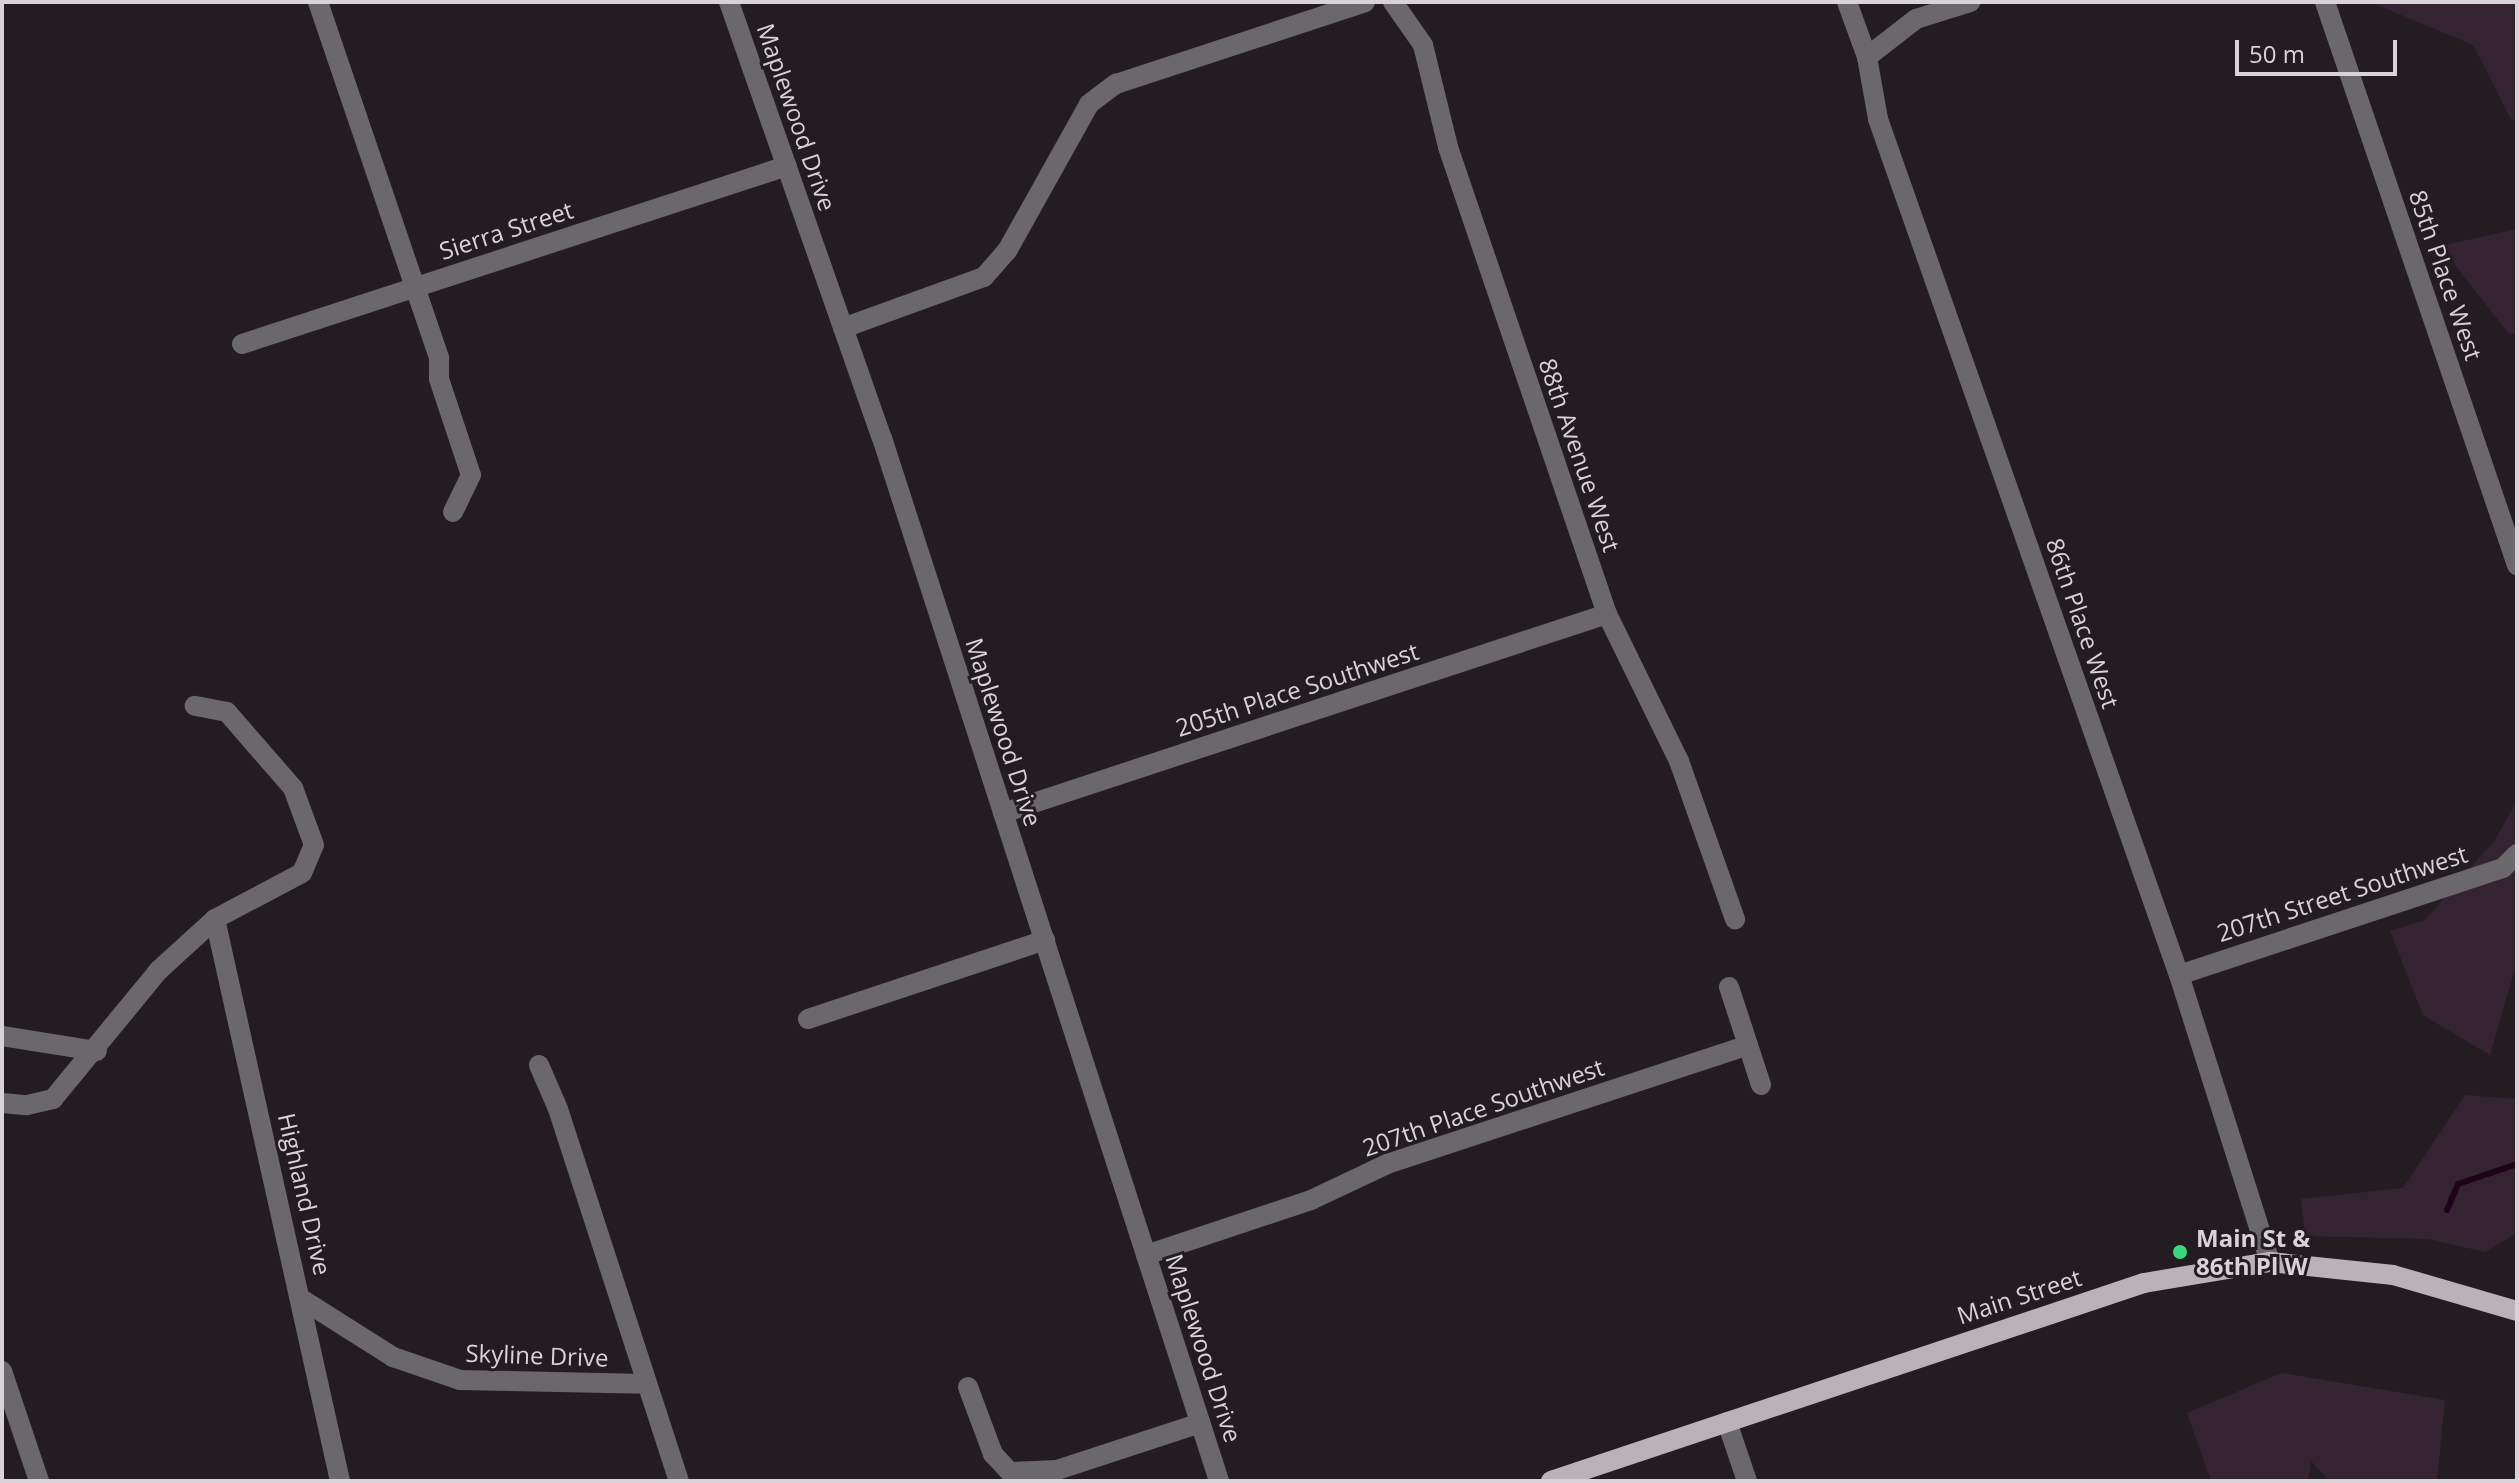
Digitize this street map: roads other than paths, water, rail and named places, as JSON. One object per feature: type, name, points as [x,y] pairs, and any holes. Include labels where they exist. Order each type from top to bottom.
[{"type":"main road","name":"Main Street","points":[[1551,1481],[2144,1283],[2270,1262],[2393,1275],[2517,1311]]},
{"type":"street","points":[[318,2],[415,287],[471,475],[453,512]]},
{"type":"street","name":"Maplewood Drive","points":[[729,2],[843,328],[1219,1481]]},
{"type":"street","points":[[843,328],[984,277],[1007,251],[1089,104],[1116,84],[1365,2]]},
{"type":"street","name":"88th Avenue West","points":[[1393,2],[1423,45],[1448,147],[1607,614],[1679,761],[1735,919]]},
{"type":"street","name":"86th Place West","points":[[1847,2],[1867,57],[1878,119],[2179,975],[2270,1262]]},
{"type":"street","points":[[1867,57],[1916,19],[1970,2]]},
{"type":"street","name":"85th Place West","points":[[2325,2],[2517,565]]},
{"type":"street","name":"Sierra Street","points":[[242,344],[787,166]]},
{"type":"street","name":"205th Place Southwest","points":[[1003,813],[1607,614]]},
{"type":"street","points":[[2,1103],[27,1105],[53,1099],[97,1051],[158,971],[215,919],[302,873],[314,845],[293,788],[227,712],[195,706]]},
{"type":"street","name":"207th Street Southwest","points":[[2179,975],[2503,868],[2517,854]]},
{"type":"street","name":"Highland Drive","points":[[215,919],[303,1300],[340,1481]]},
{"type":"street","points":[[808,1019],[1045,940]]},
{"type":"street","points":[[1729,987],[1761,1085]]},
{"type":"street","points":[[2,1036],[97,1051]]},
{"type":"street","name":"207th Place Southwest","points":[[1146,1255],[1311,1200],[1387,1164],[1748,1045]]},
{"type":"street","name":"Skyline Drive","points":[[539,1065],[558,1109],[679,1481]]},
{"type":"street","name":"Skyline Drive","points":[[303,1300],[393,1357],[460,1380],[645,1384]]},
{"type":"street","points":[[2,1371],[39,1481]]},
{"type":"street","points":[[968,1387],[993,1454],[1010,1472],[1057,1470],[1201,1423]]},
{"type":"street","points":[[1727,1422],[1747,1481]]},
{"type":"waterway","points":[[2447,1210],[2458,1184],[2517,1164]]},
{"type":"place","name":"Main St & 86th Pl W","points":[[2180,1252]]}]
